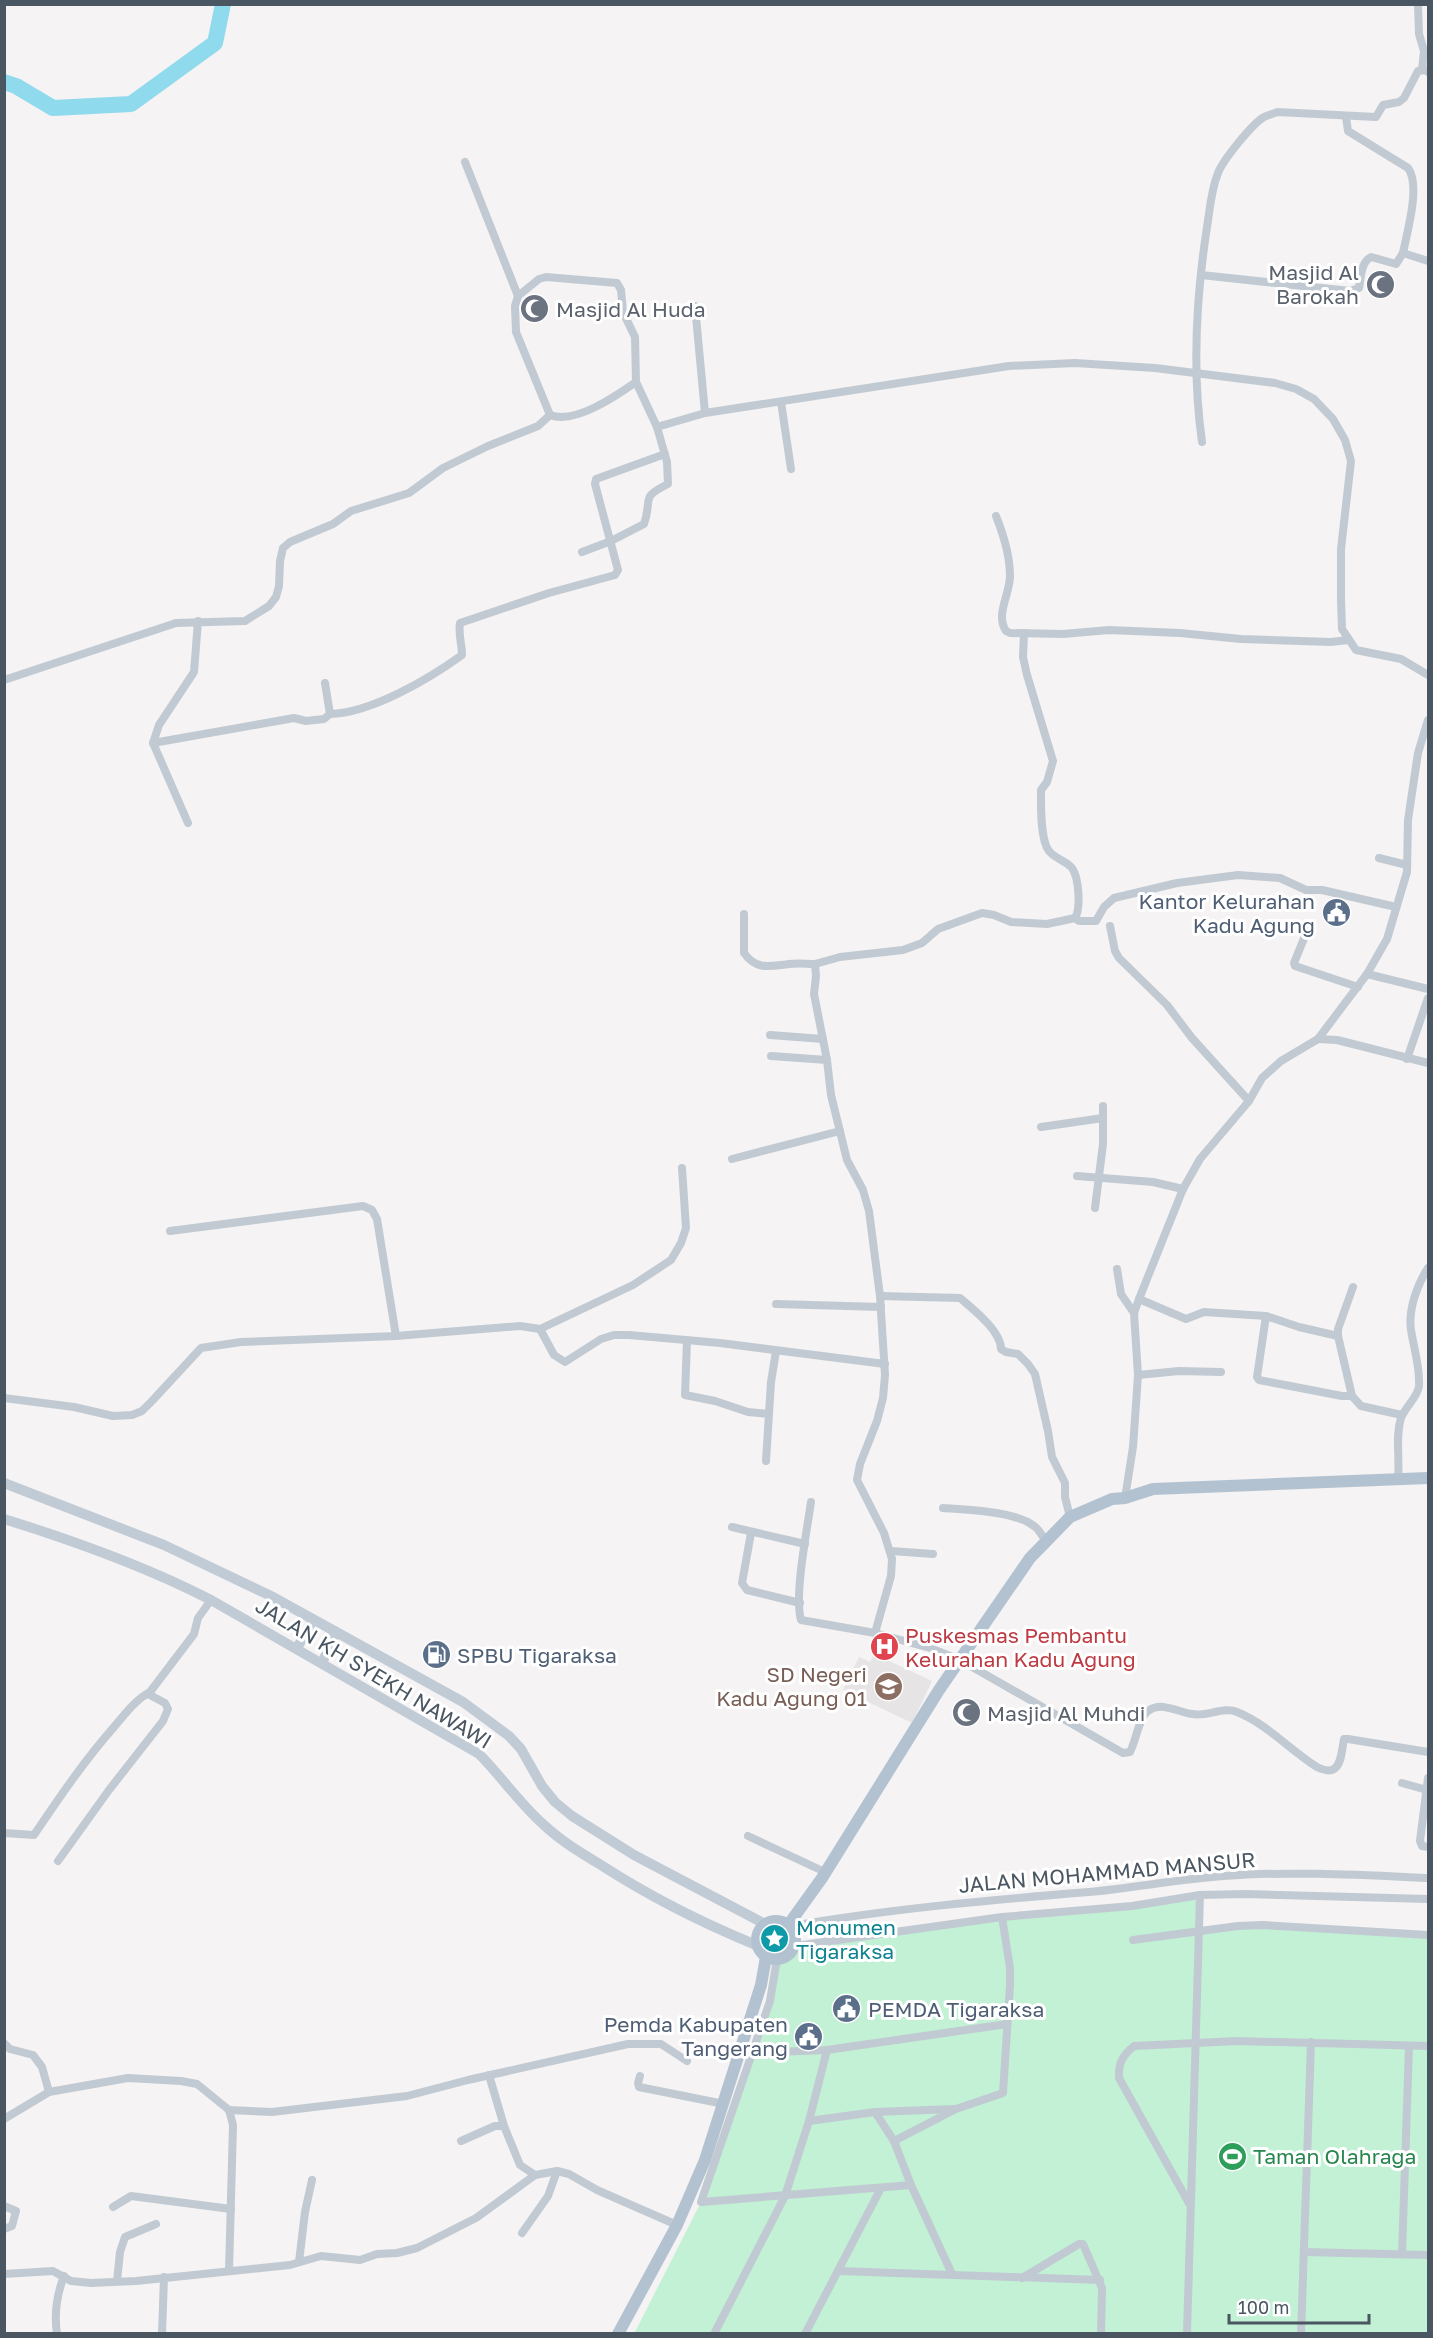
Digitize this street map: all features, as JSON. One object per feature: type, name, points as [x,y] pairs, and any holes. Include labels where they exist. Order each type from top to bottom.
[{"type":"main road","points":[[790,1925],[960,1660],[1030,1558],[1070,1517],[1112,1499],[1125,1498],[1152,1489],[1428,1478]]},
{"type":"main road","name":"JALAN KH SYEKH NAWAWI","points":[[4,1483],[164,1545],[271,1596],[463,1702],[495,1725],[521,1749],[542,1786],[555,1802],[572,1816],[634,1855],[765,1924]]},
{"type":"main road","name":"JALAN KH SYEKH NAWAWI","points":[[4,1519],[78,1542],[171,1579],[297,1648],[479,1754],[494,1768],[518,1799],[545,1826],[572,1847],[635,1887],[699,1922],[756,1945]]},
{"type":"main road","points":[[297,1648],[313,1620]]},
{"type":"main road","points":[[322,1663],[336,1632]]},
{"type":"main road","points":[[773,1920],[781,1921],[790,1925],[795,1936],[795,1946],[791,1953],[771,1958],[756,1945],[758,1934],[765,1924],[773,1920]]},
{"type":"main road","points":[[618,2334],[677,2225],[705,2160],[771,1958]]},
{"type":"street","points":[[1202,442],[1197,406],[1197,336],[1201,275],[1213,184],[1220,168],[1255,125],[1264,117],[1277,112],[1376,117],[1383,105],[1399,102],[1404,98],[1418,71],[1425,71],[1424,51],[1419,34],[1418,4]]},
{"type":"street","points":[[1201,275],[1350,291],[1359,288],[1365,261],[1368,258],[1396,264],[1403,253],[1414,183],[1412,172],[1348,130],[1346,117]]},
{"type":"street","points":[[465,162],[518,296],[516,332],[550,415]]},
{"type":"street","points":[[1403,253],[1428,261]]},
{"type":"street","points":[[518,296],[539,279],[546,277],[617,283],[621,290],[623,312],[635,337],[636,382],[657,427],[665,454],[668,484],[651,492],[648,497],[644,524],[582,552]]},
{"type":"street","points":[[695,306],[705,413]]},
{"type":"street","points":[[657,427],[705,413],[1009,366],[1075,363],[1197,372],[1275,383],[1296,389],[1314,399],[1325,409],[1340,429],[1351,461],[1341,559],[1342,629],[1356,650],[1401,659],[1428,675]]},
{"type":"street","points":[[4,680],[164,626],[198,621],[246,621],[269,606],[276,597],[283,548],[290,542],[333,524],[351,511],[409,493],[443,468],[488,446],[538,426],[550,415],[567,417],[589,410],[636,382]]},
{"type":"street","points":[[781,402],[791,469]]},
{"type":"street","points":[[153,743],[294,718],[324,719],[330,714],[345,714],[377,704],[443,669],[462,655],[460,622],[549,593],[615,575],[618,570],[595,484],[596,479],[665,454]]},
{"type":"street","points":[[996,516],[1005,537],[1010,566],[1010,590],[1002,612],[1003,626],[1010,633],[1063,634],[1117,631],[1180,633],[1241,639],[1331,642],[1348,640]]},
{"type":"street","points":[[188,823],[153,743],[159,725],[194,672],[198,621]]},
{"type":"street","points":[[1024,633],[1023,657],[1027,675],[1053,761],[1047,782],[1041,790],[1042,824],[1049,852],[1073,870],[1079,894],[1079,912],[1075,918]]},
{"type":"street","points":[[325,683],[330,714]]},
{"type":"street","points":[[1125,1498],[1133,1447],[1138,1375],[1134,1313],[1139,1299],[1183,1189],[1200,1159],[1249,1101],[1262,1078],[1274,1066],[1317,1040],[1358,987],[1387,939],[1400,899],[1407,865],[1408,820],[1420,740],[1428,720]]},
{"type":"street","points":[[1379,858],[1407,865]]},
{"type":"street","points":[[744,914],[744,953],[755,964],[765,968],[792,963],[815,964],[840,957],[903,950],[922,943],[938,929],[982,913],[1011,922],[1047,924],[1075,918],[1079,921],[1096,921],[1099,914],[1114,898],[1177,883],[1238,875],[1280,878],[1306,890],[1322,890],[1396,907]]},
{"type":"street","points":[[1110,926],[1114,951],[1119,958],[1167,1005],[1192,1038],[1249,1101]]},
{"type":"street","points":[[1307,931],[1294,963],[1295,966],[1358,987]]},
{"type":"street","points":[[815,964],[813,994],[827,1060],[831,1095],[847,1160],[863,1191],[869,1211],[881,1307],[885,1364],[883,1398],[878,1421],[860,1464],[857,1480],[891,1551],[891,1576],[875,1633]]},
{"type":"street","points":[[1367,974],[1428,988]]},
{"type":"street","points":[[1407,1059],[1428,998]]},
{"type":"street","points":[[770,1035],[823,1039]]},
{"type":"street","points":[[1317,1040],[1338,1040],[1428,1064]]},
{"type":"street","points":[[771,1056],[827,1060]]},
{"type":"street","points":[[1095,1208],[1103,1144],[1103,1106]]},
{"type":"street","points":[[1041,1127],[1103,1118]]},
{"type":"street","points":[[732,1159],[840,1131]]},
{"type":"street","points":[[4,1398],[74,1407],[113,1416],[132,1415],[142,1411],[201,1348],[241,1342],[396,1336],[520,1326],[540,1329],[633,1285],[671,1260],[681,1244],[686,1228],[682,1168]]},
{"type":"street","points":[[1077,1176],[1153,1182],[1183,1189]]},
{"type":"street","points":[[170,1231],[363,1206],[372,1210],[377,1220],[396,1336]]},
{"type":"street","points":[[1398,1478],[1398,1430],[1402,1415],[1419,1386],[1411,1313],[1414,1299],[1428,1268]]},
{"type":"street","points":[[1117,1269],[1121,1294],[1134,1313]]},
{"type":"street","points":[[1353,1287],[1338,1329],[1352,1396],[1361,1406],[1402,1415]]},
{"type":"street","points":[[880,1296],[960,1298],[985,1320],[1001,1342],[1001,1349],[1018,1354],[1028,1364],[1035,1374],[1041,1397],[1052,1457],[1065,1483],[1065,1497],[1070,1517]]},
{"type":"street","points":[[1139,1299],[1186,1319],[1204,1312],[1266,1316],[1299,1328],[1338,1336]]},
{"type":"street","points":[[776,1304],[881,1307]]},
{"type":"street","points":[[1266,1316],[1257,1377],[1259,1380],[1352,1396]]},
{"type":"street","points":[[540,1329],[554,1355],[565,1362],[601,1339],[614,1335],[687,1340],[885,1364]]},
{"type":"street","points":[[687,1340],[684,1395],[715,1401],[748,1412],[769,1414]]},
{"type":"street","points":[[765,1461],[776,1351]]},
{"type":"street","points":[[1138,1375],[1179,1371],[1221,1372]]},
{"type":"street","points":[[811,1502],[799,1612],[801,1620],[875,1633],[930,1648],[960,1660],[1123,1753],[1130,1752],[1136,1742],[1139,1727],[1146,1712],[1160,1706],[1205,1716],[1226,1710],[1238,1712],[1282,1740],[1317,1767],[1327,1771],[1333,1770],[1338,1764],[1344,1739],[1428,1752]]},
{"type":"street","points":[[943,1508],[984,1511],[1018,1519],[1034,1526],[1046,1540]]},
{"type":"street","points":[[732,1527],[742,1527],[751,1533],[805,1544]]},
{"type":"street","points":[[751,1533],[742,1583],[744,1588],[800,1603]]},
{"type":"street","points":[[891,1551],[933,1554]]},
{"type":"street","points":[[4,1833],[34,1835],[86,1760],[128,1710],[148,1694],[194,1634],[198,1618],[211,1600]]},
{"type":"street","points":[[58,1861],[163,1721],[168,1708],[165,1703],[148,1694]]},
{"type":"street","points":[[1428,1778],[1420,1841],[1422,1846],[1428,1847]]},
{"type":"street","points":[[1402,1783],[1427,1790]]},
{"type":"street","points":[[748,1836],[825,1872]]},
{"type":"street","name":"JALAN MOHAMMAD MANSUR","points":[[790,1925],[998,1899],[1130,1888],[1224,1876],[1298,1874],[1428,1878]]},
{"type":"street","name":"JALAN MOHAMMAD MANSUR","points":[[795,1946],[1002,1917],[1132,1906],[1200,1895],[1245,1893],[1428,1899]]},
{"type":"street","points":[[1187,2334],[1200,1895]]},
{"type":"street","points":[[894,2141],[956,2109],[1003,2093],[1010,1968],[1002,1917]]},
{"type":"street","points":[[1133,1940],[1248,1925],[1428,1935]]},
{"type":"street","points":[[771,1958],[770,2001],[701,2202],[911,2185]]},
{"type":"street","points":[[751,2053],[827,2050],[1007,2024]]},
{"type":"street","points":[[1190,2205],[1119,2078],[1119,2068],[1124,2055],[1134,2046],[1196,2042],[1311,2042],[1428,2046]]},
{"type":"street","points":[[1301,2334],[1311,2042]]},
{"type":"street","points":[[4,2043],[10,2049],[33,2055],[42,2067],[49,2092]]},
{"type":"street","points":[[4,2119],[49,2092],[128,2078],[196,2084],[229,2110],[272,2112],[407,2096],[628,2044],[661,2044],[687,2061]]},
{"type":"street","points":[[1402,2254],[1409,2046]]},
{"type":"street","points":[[714,2334],[785,2196],[809,2121],[827,2050]]},
{"type":"street","points":[[489,2075],[504,2126],[520,2165],[536,2175]]},
{"type":"street","points":[[640,2076],[639,2087],[724,2104]]},
{"type":"street","points":[[809,2121],[874,2112],[956,2109]]},
{"type":"street","points":[[229,2110],[233,2125],[229,2271]]},
{"type":"street","points":[[874,2112],[894,2141],[911,2185],[952,2274]]},
{"type":"street","points":[[461,2141],[495,2126],[504,2126]]},
{"type":"street","points":[[4,2274],[54,2271],[71,2281],[117,2282],[229,2271],[299,2262],[321,2256],[360,2260],[376,2254],[397,2253],[417,2248],[476,2218],[536,2175],[557,2171],[677,2225]]},
{"type":"street","points":[[522,2233],[548,2196],[557,2171]]},
{"type":"street","points":[[299,2262],[305,2212],[312,2180]]},
{"type":"street","points":[[805,2334],[881,2188]]},
{"type":"street","points":[[113,2206],[131,2196],[231,2209]]},
{"type":"street","points":[[4,2206],[16,2211],[12,2226],[4,2229]]},
{"type":"street","points":[[117,2282],[120,2252],[125,2237],[156,2224]]},
{"type":"street","points":[[1021,2278],[1081,2244],[1100,2280],[1104,2295],[1101,2334]]},
{"type":"street","points":[[1304,2252],[1428,2255]]},
{"type":"street","points":[[838,2271],[1100,2280]]},
{"type":"street","points":[[57,2334],[55,2321],[58,2291],[63,2276]]},
{"type":"street","points":[[162,2334],[164,2277]]},
{"type":"shaded area","name":"SD Negeri Kadu Agung 01","points":[[874,1654],[932,1681],[912,1723],[843,1690],[859,1657],[870,1662]]},
{"type":"green space","points":[[1200,1895],[1198,1930],[1233,1927],[1428,1934],[1428,2333],[634,2334],[701,2202],[763,2019],[777,1959],[791,1953],[795,1946]]},
{"type":"waterway","points":[[4,82],[16,86],[53,108],[131,104],[215,43],[223,4]]},
{"type":"place","name":"Masjid Al Barokah","points":[[1380,284]]},
{"type":"place","name":"Masjid Al Huda","points":[[535,309]]},
{"type":"place","name":"Kantor Kelurahan Kadu Agung","points":[[1336,913]]},
{"type":"place","name":"Puskesmas Pembantu Kelurahan Kadu Agung","points":[[884,1647]]},
{"type":"place","name":"SPBU Tigaraksa","points":[[436,1655]]},
{"type":"place","name":"SD Negeri Kadu Agung 01","points":[[888,1686]]},
{"type":"place","name":"Masjid Al Muhdi","points":[[966,1713]]},
{"type":"place","name":"Monumen Tigaraksa","points":[[775,1939]]},
{"type":"place","name":"PEMDA Tigaraksa","points":[[847,2009]]},
{"type":"place","name":"Pemda Kabupaten Tangerang","points":[[809,2036]]},
{"type":"place","name":"Taman Olahraga","points":[[1232,2156]]}]
